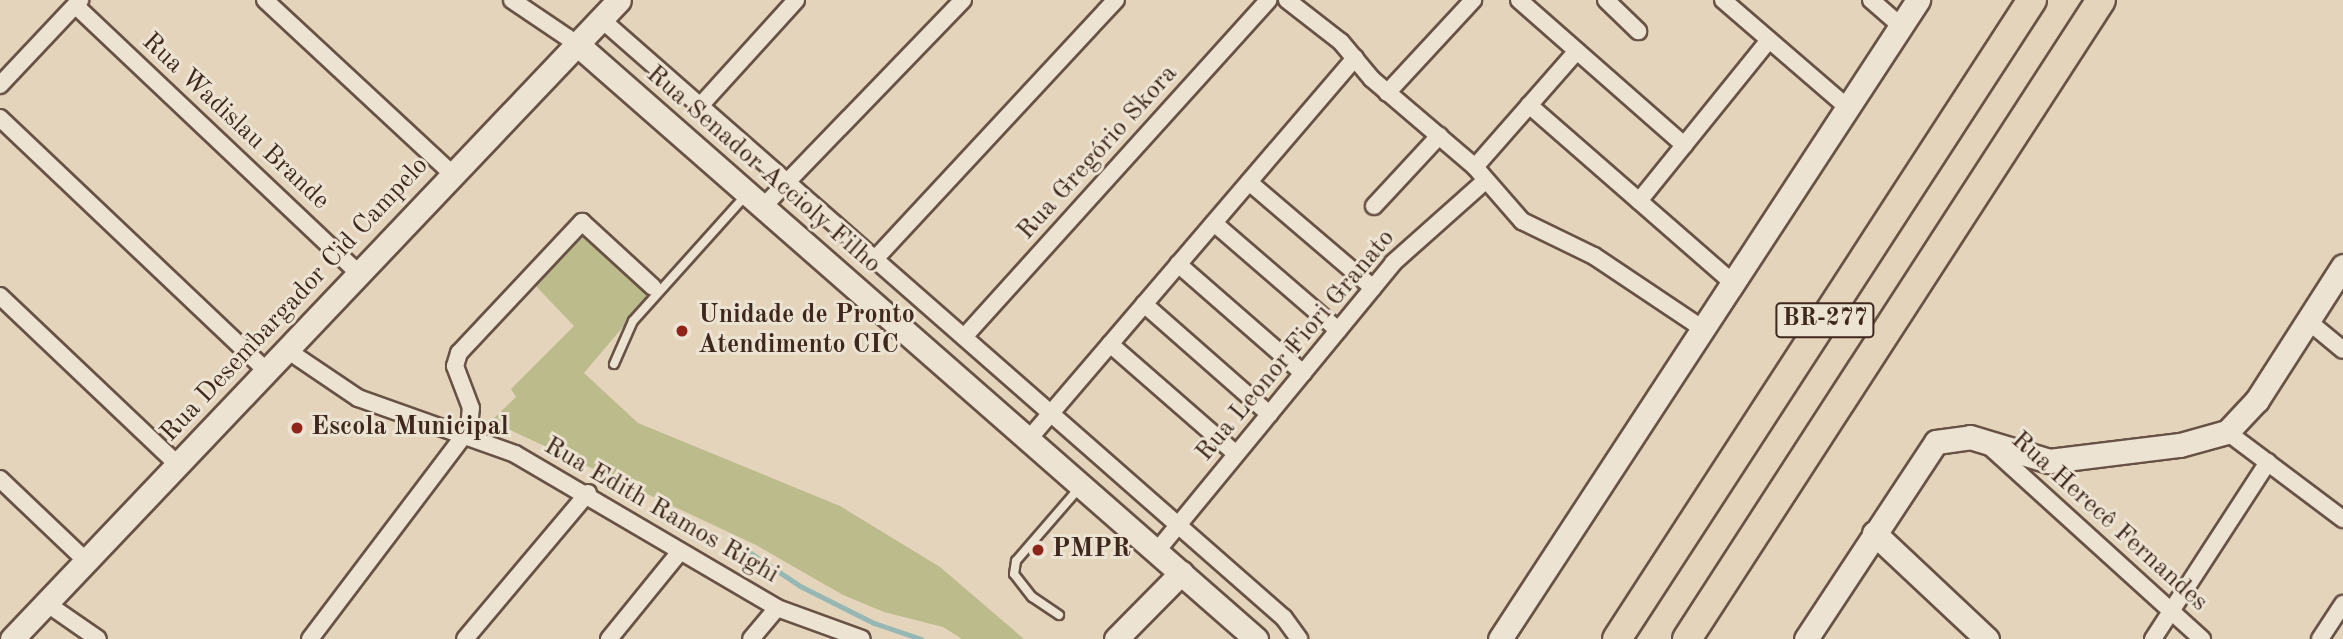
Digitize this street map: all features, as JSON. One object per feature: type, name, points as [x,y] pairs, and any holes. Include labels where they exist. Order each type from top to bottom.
[{"type":"highway","name":"BR-277","points":[[1617,639],[2032,0]]},
{"type":"highway","name":"BR-277","points":[[1687,639],[2101,0]]},
{"type":"street","points":[[265,0],[453,175]]},
{"type":"street","name":"Rua Senador Accioly Filho","points":[[512,0],[577,44],[1256,639]]},
{"type":"street","name":"Rua Desembargador Cid Campelo","points":[[10,639],[619,0]]},
{"type":"street","points":[[700,106],[796,0]]},
{"type":"street","points":[[755,200],[787,182],[963,0]]},
{"type":"street","points":[[875,259],[1116,0]]},
{"type":"street","name":"Rua Gregório Skora","points":[[964,337],[1268,0]]},
{"type":"street","points":[[1287,0],[1355,58],[1387,93],[1475,167],[1484,182],[1531,227],[1594,256],[1703,329]]},
{"type":"street","points":[[1387,93],[1473,0]]},
{"type":"street","points":[[1519,0],[1684,145]]},
{"type":"street","points":[[1606,0],[1638,31]]},
{"type":"street","points":[[1723,0],[1848,107]]},
{"type":"street","points":[[1871,0],[1901,26]]},
{"type":"street","points":[[1500,639],[1918,0]]},
{"type":"street","points":[[0,85],[78,3]]},
{"type":"street","name":"Rua Wadislau Brande","points":[[78,3],[359,274]]},
{"type":"street","points":[[601,19],[1284,618],[1300,639]]},
{"type":"street","points":[[1639,201],[1769,40]]},
{"type":"street","points":[[1475,167],[1577,51]]},
{"type":"street","points":[[1028,439],[1355,58]]},
{"type":"street","points":[[1530,105],[1733,283]]},
{"type":"street","points":[[0,118],[267,371]]},
{"type":"street","points":[[1374,206],[1440,136]]},
{"type":"street","points":[[1248,182],[1373,288]]},
{"type":"street","name":"Rua Leonor Fiori Granato","points":[[1156,552],[1404,252],[1484,182]]},
{"type":"street","points":[[310,639],[464,438],[471,408],[455,359],[582,222],[653,287]]},
{"type":"street","points":[[1214,223],[1338,330]]},
{"type":"street","points":[[1178,264],[1303,373]]},
{"type":"street","points":[[1806,639],[1936,442],[1956,436],[1983,441],[2049,461],[2180,445],[2227,432],[2257,401],[2343,266]]},
{"type":"street","points":[[0,296],[178,465]]},
{"type":"street","points":[[1144,304],[1269,414]]},
{"type":"street","points":[[2308,321],[2343,350]]},
{"type":"street","points":[[1110,344],[1237,454]]},
{"type":"street","name":"Rua Edith Ramos Righi","points":[[287,350],[358,398],[515,454],[588,493],[679,553],[778,608],[862,639]]},
{"type":"street","points":[[2227,432],[2343,519]]},
{"type":"street","name":"Rua Herecê Fernandes","points":[[1983,441],[2202,639]]},
{"type":"street","points":[[2153,639],[2268,462]]},
{"type":"street","points":[[0,479],[86,561]]},
{"type":"street","points":[[465,639],[588,493]]},
{"type":"street","points":[[1874,533],[1987,639]]},
{"type":"street","points":[[610,639],[679,553]]},
{"type":"street","points":[[1116,639],[1181,573]]},
{"type":"street","points":[[46,603],[98,639]]},
{"type":"street","points":[[2320,639],[2343,604]]},
{"type":"street","points":[[751,639],[778,608]]},
{"type":"street","points":[[0,629],[10,639]]},
{"type":"lane","points":[[614,364],[633,321],[755,200]]},
{"type":"lane","points":[[1059,615],[1020,582],[1014,574],[1016,561],[1081,486]]},
{"type":"shaded area","points":[[582,234],[650,295],[584,373],[638,423],[840,506],[940,567],[1024,639],[962,639],[943,627],[884,612],[843,595],[756,545],[491,421],[516,397],[511,389],[574,326],[534,284]]},
{"type":"waterway","points":[[740,546],[800,586],[874,623],[921,639]]},
{"type":"place","name":"Unidade de Pronto Atendimento CIC","points":[[682,331]]},
{"type":"place","name":"Escola Municipal","points":[[297,428]]},
{"type":"place","name":"PMPR","points":[[1038,550]]}]
